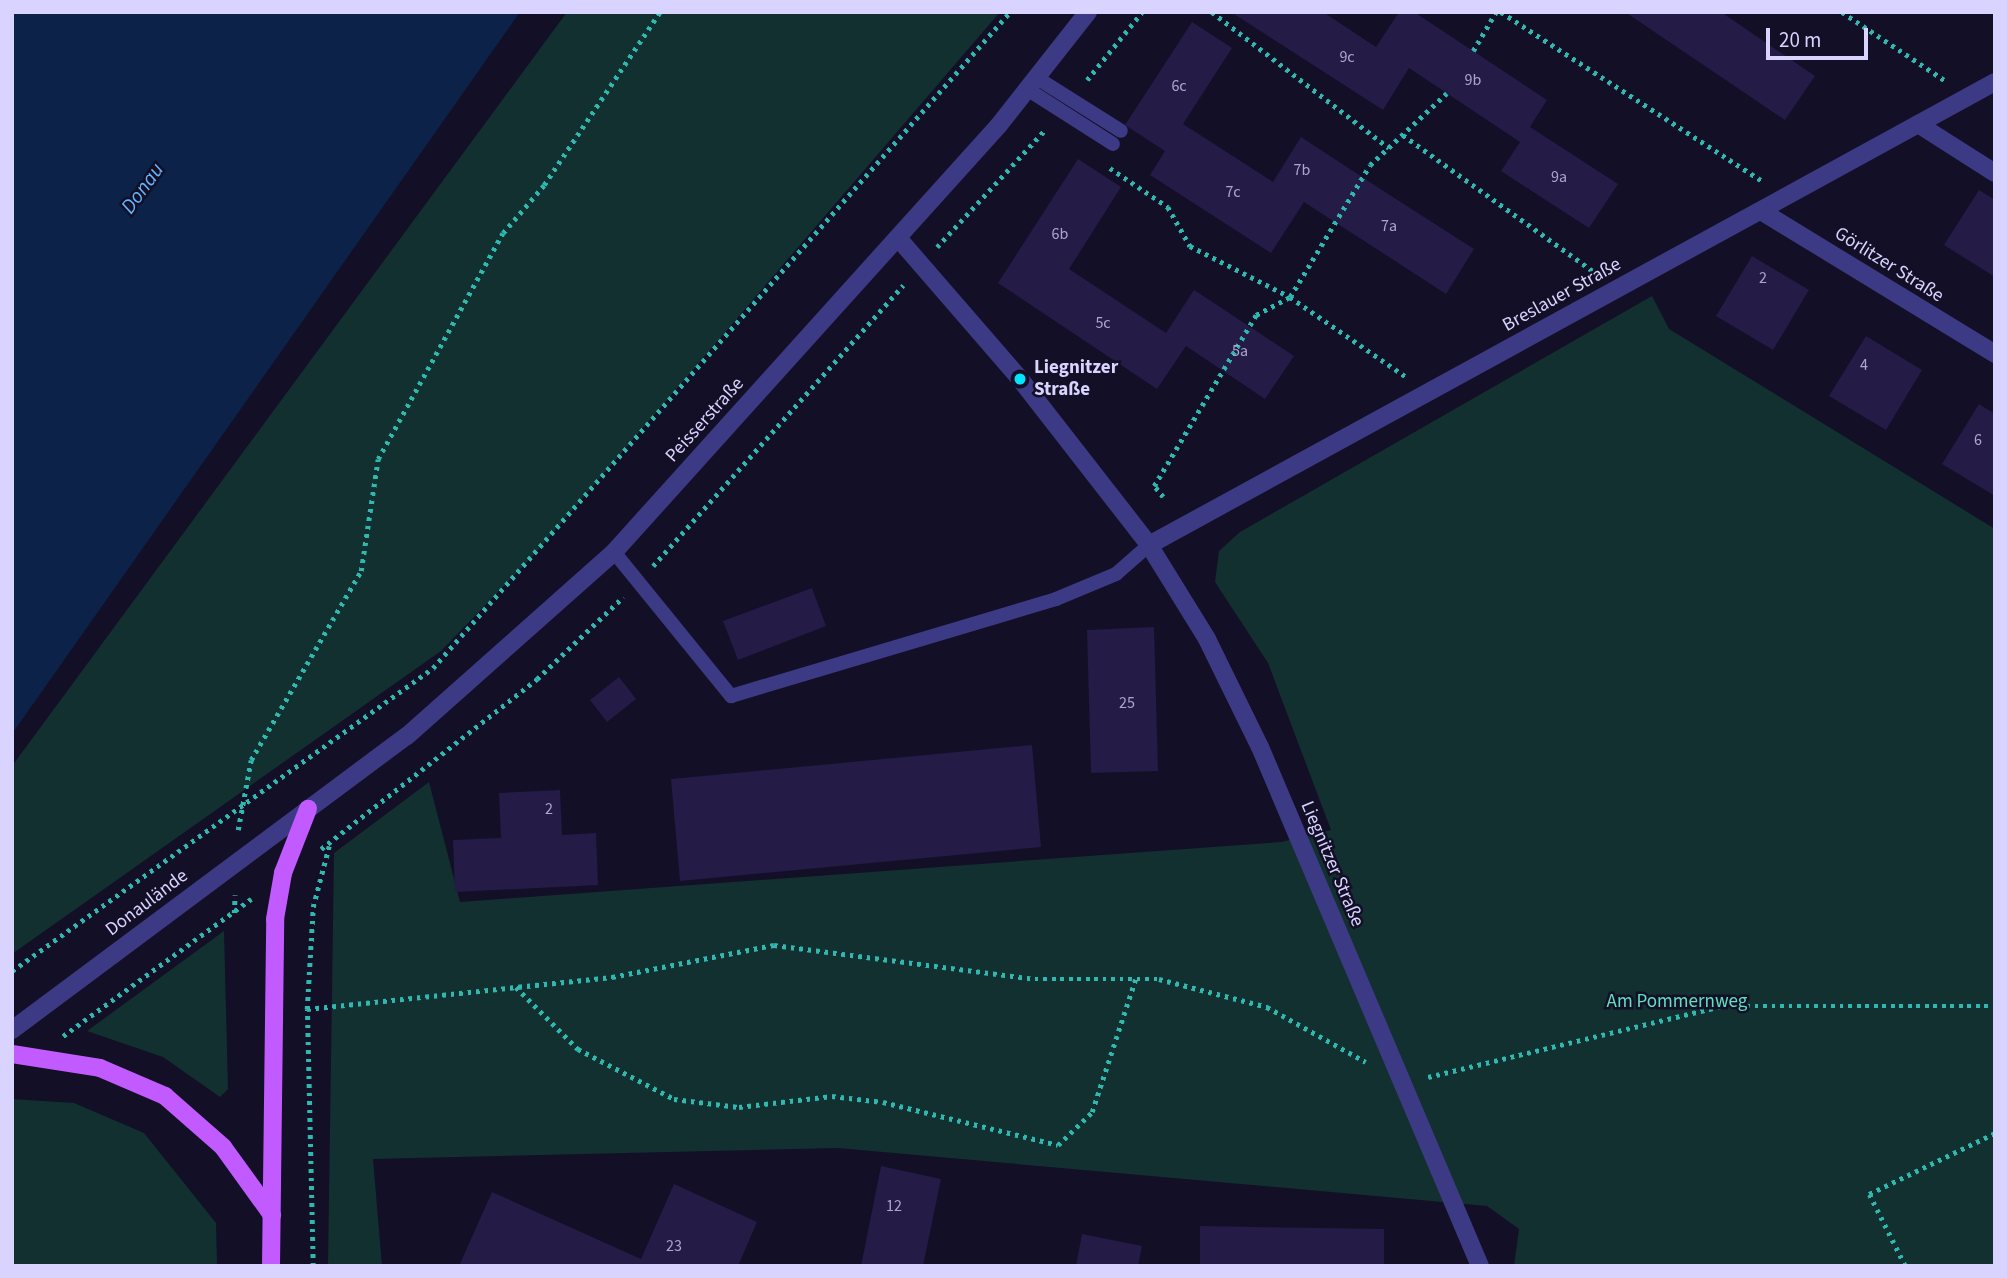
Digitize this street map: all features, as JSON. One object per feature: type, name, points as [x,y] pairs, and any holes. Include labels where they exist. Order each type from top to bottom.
[{"type":"main road","points":[[269,1263],[272,1216],[275,919],[283,873],[308,809]]},
{"type":"main road","points":[[12,1054],[100,1068],[165,1096],[223,1147],[272,1216]]},
{"type":"street","name":"Peisserstraße","points":[[308,809],[508,653],[614,552],[898,238],[1032,84],[1088,12]]},
{"type":"street","name":"Breslauer Straße","points":[[1149,545],[1995,82]]},
{"type":"street","points":[[1918,124],[1995,173]]},
{"type":"street","name":"Görlitzer Straße","points":[[1761,211],[1995,354]]},
{"type":"street","name":"Liegnitzer Straße","points":[[898,238],[1020,379],[1149,545],[1207,639],[1259,747],[1480,1266]]},
{"type":"street","name":"Donaulände","points":[[12,1030],[308,809]]},
{"type":"lane","points":[[1032,84],[1117,138]]},
{"type":"lane","points":[[614,552],[731,696],[1056,599],[1116,574],[1149,545]]},
{"type":"path","points":[[239,809],[251,760],[361,571],[378,459],[503,233],[551,176],[660,12]]},
{"type":"path","points":[[12,971],[433,668],[1010,12]]},
{"type":"path","points":[[1212,12],[1389,148]]},
{"type":"path","points":[[1473,51],[1499,12],[1786,197]]},
{"type":"path","points":[[1842,12],[1969,96]]},
{"type":"path","points":[[1163,497],[1154,486],[1256,315],[1290,297],[1370,165],[1447,93]]},
{"type":"path","points":[[1048,126],[1059,134]]},
{"type":"path","points":[[1403,135],[1618,288]]},
{"type":"path","points":[[1103,163],[1168,206],[1189,246],[1290,297],[1428,392]]},
{"type":"path","points":[[313,1266],[307,1009],[313,907],[329,844]]},
{"type":"path","points":[[307,1009],[612,977],[774,945],[1035,979],[1136,977],[1267,1007],[1403,1083],[1721,1006],[1995,1006]]},
{"type":"path","points":[[516,986],[578,1049],[674,1099],[739,1107],[832,1096],[883,1102],[1058,1145],[1092,1112],[1136,977]]},
{"type":"path","points":[[1905,1266],[1869,1194],[1995,1133]]},
{"type":"green space","points":[[567,12],[1000,12],[533,556],[441,651],[12,954],[12,766]]},
{"type":"green space","name":"Am Pommernweg","points":[[1652,296],[1669,329],[1995,529],[1995,1266],[1514,1266],[1519,1229],[1487,1206],[838,1148],[373,1159],[382,1266],[328,1266],[334,853],[429,782],[460,902],[1281,842],[1331,830],[1268,663],[1215,582],[1219,551],[1240,532]]},
{"type":"green space","points":[[224,931],[228,1089],[220,1097],[163,1057],[87,1031]]},
{"type":"green space","points":[[12,1099],[74,1103],[144,1133],[216,1223],[217,1266],[12,1266]]},
{"type":"water","name":"Donau","points":[[12,12],[520,12],[12,734]]},
{"type":"building","points":[[1231,12],[1323,12],[1376,47],[1399,12],[1414,12],[1547,100],[1530,127],[1618,184],[1589,228],[1501,171],[1520,142],[1409,68],[1383,110]]},
{"type":"building","points":[[1625,12],[1721,12],[1815,76],[1785,120]]},
{"type":"building","points":[[1192,22],[1232,48],[1183,124],[1273,182],[1301,137],[1474,249],[1446,294],[1304,202],[1271,253],[1150,175],[1165,151],[1125,125]]},
{"type":"building","points":[[1078,159],[1121,187],[1069,269],[1166,333],[1194,290],[1294,356],[1265,399],[1186,346],[1157,389],[998,283]]},
{"type":"building","points":[[1979,190],[1995,200],[1995,277],[1944,245]]},
{"type":"building","points":[[1752,256],[1809,290],[1773,350],[1716,316]]},
{"type":"building","points":[[1866,336],[1922,370],[1886,430],[1829,396]]},
{"type":"building","points":[[1979,404],[1995,414],[1995,496],[1942,464]]},
{"type":"building","points":[[812,588],[826,626],[738,660],[723,621]]},
{"type":"building","points":[[1154,627],[1158,771],[1091,773],[1087,630]]},
{"type":"building","points":[[619,677],[636,699],[607,722],[590,700]]},
{"type":"building","points":[[1032,745],[1041,847],[680,881],[671,779]]},
{"type":"building","points":[[560,790],[562,835],[596,833],[598,885],[455,892],[453,840],[501,838],[499,793]]},
{"type":"building","points":[[881,1166],[941,1179],[923,1266],[861,1266]]},
{"type":"building","points":[[674,1184],[757,1222],[738,1266],[459,1266],[492,1192],[641,1259]]},
{"type":"building","points":[[1200,1226],[1384,1229],[1384,1266],[1200,1266]]},
{"type":"building","points":[[1082,1234],[1142,1246],[1138,1266],[1076,1266]]},
{"type":"place","name":"Liegnitzer Straße","points":[[1020,379]]}]
